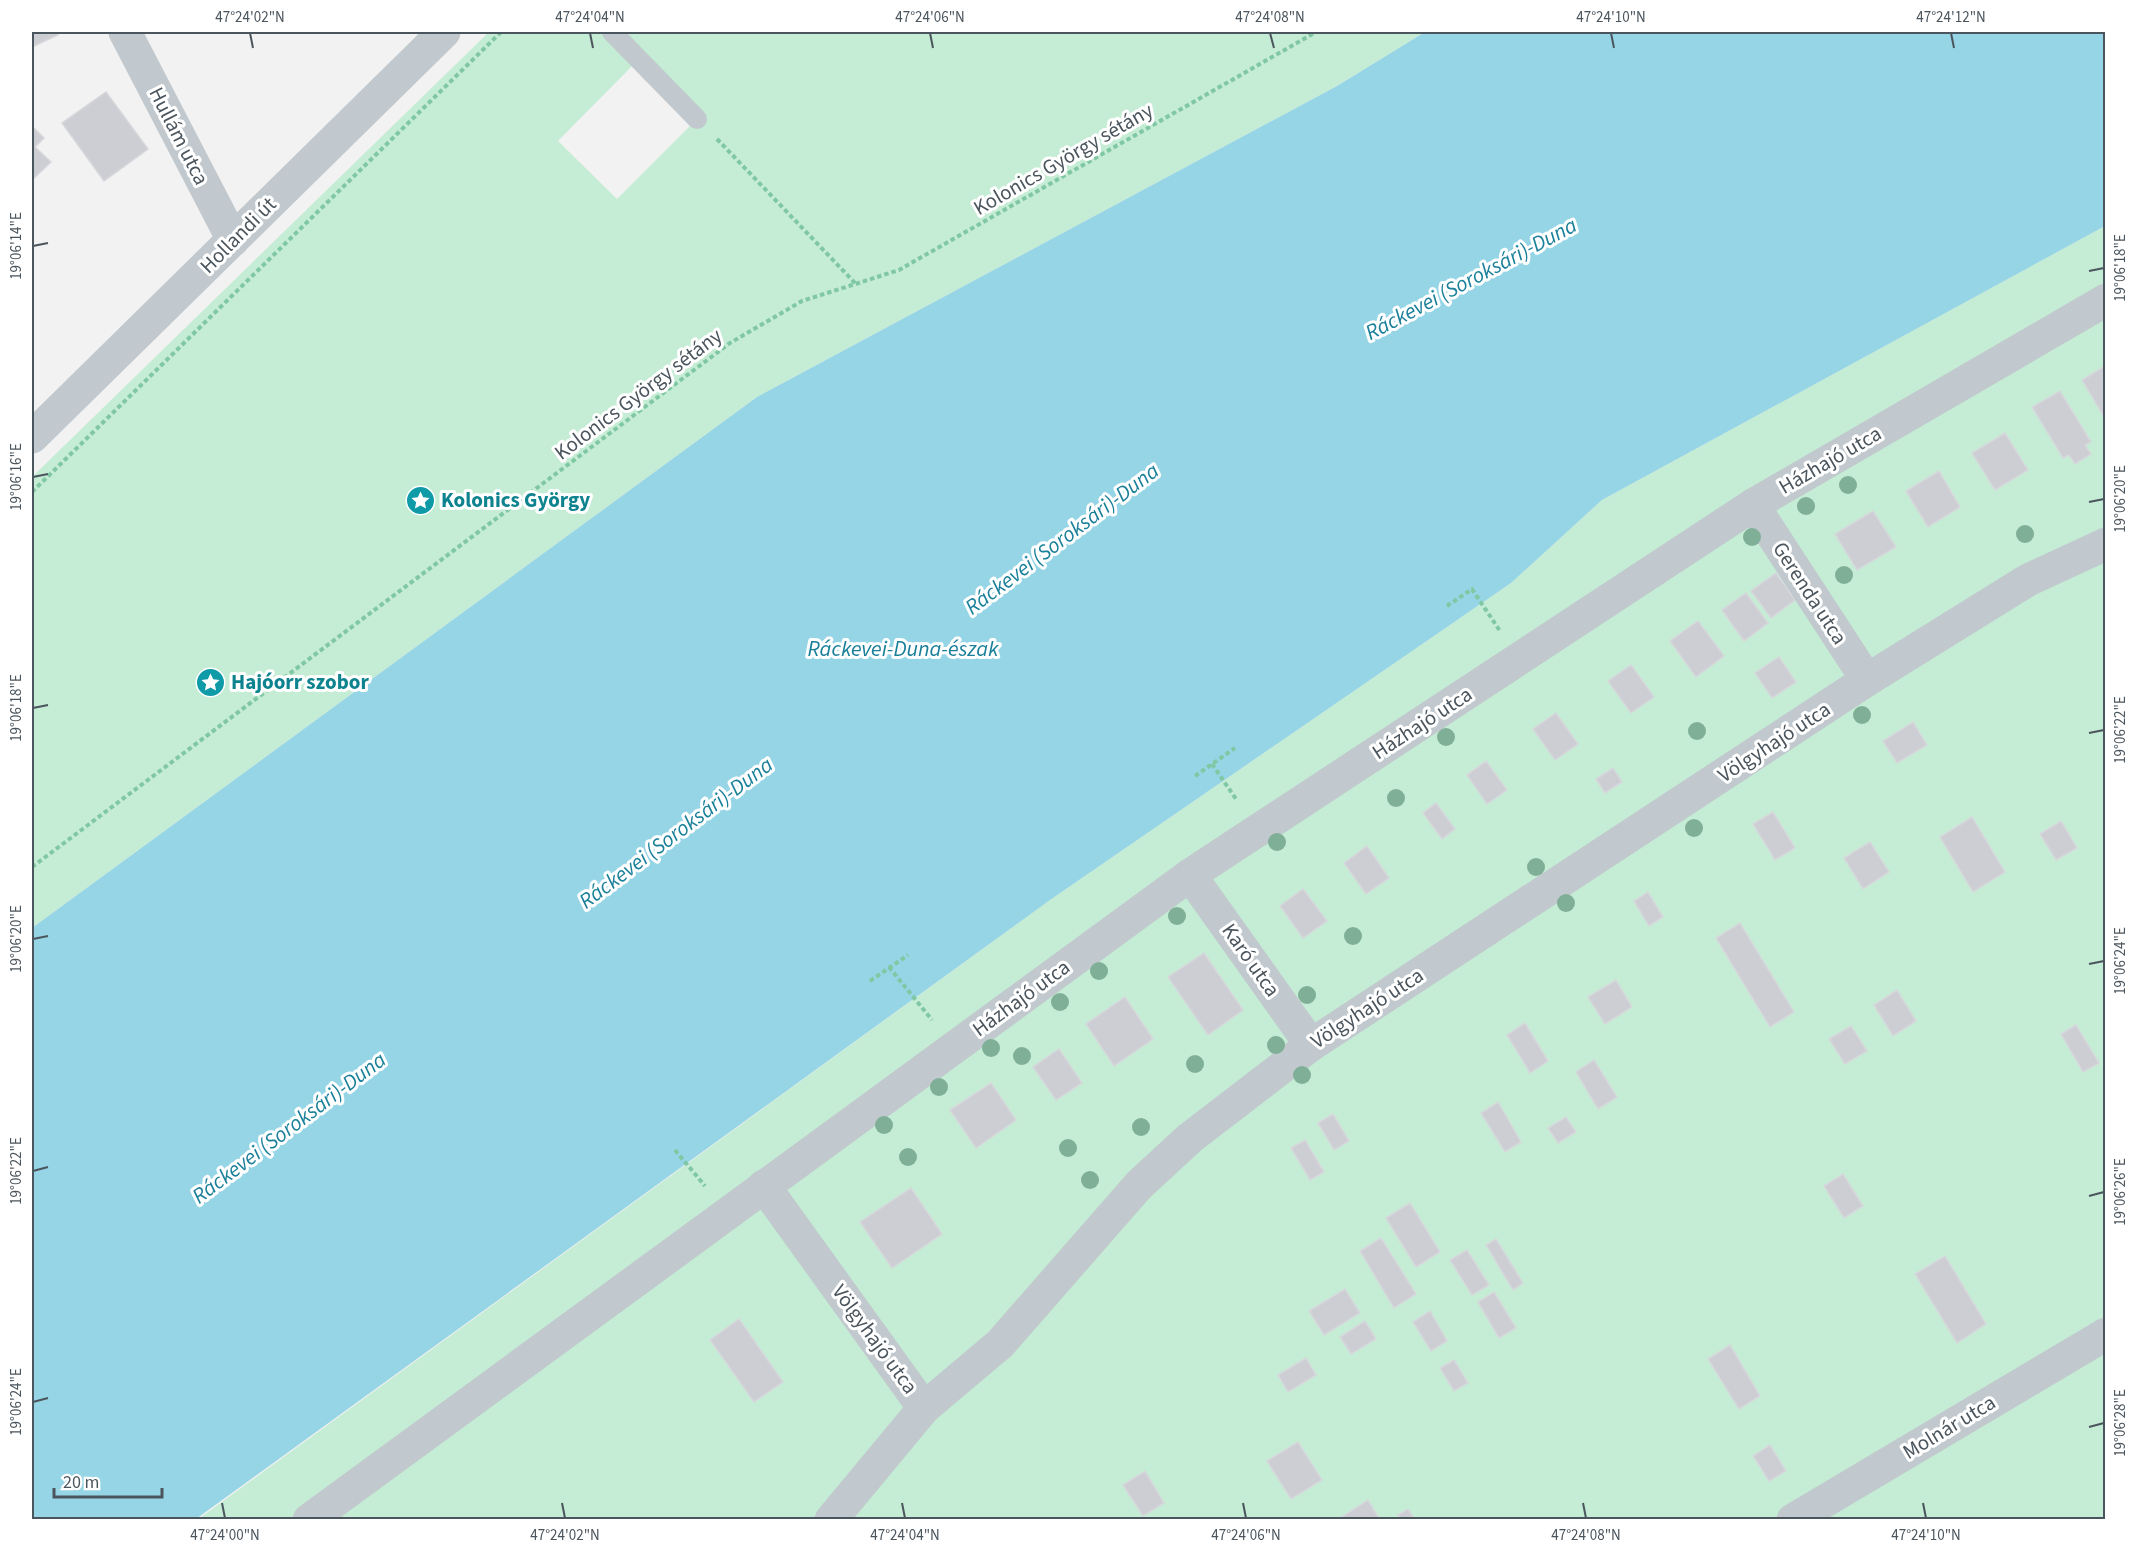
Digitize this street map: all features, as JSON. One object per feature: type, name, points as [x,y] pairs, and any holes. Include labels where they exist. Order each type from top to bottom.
[{"type":"street","name":"Hullám utca","points":[[125,32],[233,240]]},
{"type":"street","name":"Hollandi út","points":[[32,437],[444,32]]},
{"type":"street","name":"Házhajó utca","points":[[309,1520],[1190,875],[1753,506],[2106,300]]},
{"type":"street","name":"Gerenda utca","points":[[1753,506],[1867,680]]},
{"type":"street","name":"Völgyhajó utca","points":[[764,1186],[924,1408],[1000,1344],[1139,1185],[1181,1145],[1311,1045],[1867,680],[2028,580],[2106,544]]},
{"type":"street","name":"Karó utca","points":[[1190,875],[1311,1045]]},
{"type":"street","name":"Molnár utca","points":[[1793,1520],[2106,1334]]},
{"type":"street","points":[[831,1520],[924,1408]]},
{"type":"lane","points":[[612,32],[697,118]]},
{"type":"path","points":[[32,492],[501,32]]},
{"type":"path","name":"Kolonics György sétány","points":[[32,867],[730,343],[802,301],[899,270],[1316,32]]},
{"type":"path","points":[[697,118],[856,284]]},
{"type":"path","points":[[1447,606],[1472,589],[1504,636]]},
{"type":"path","points":[[1196,776],[1235,748]]},
{"type":"path","points":[[1212,764],[1236,799]]},
{"type":"path","points":[[870,981],[908,955]]},
{"type":"path","points":[[889,967],[939,1028]]},
{"type":"path","points":[[675,1150],[705,1186]]},
{"type":"green space","points":[[489,32],[1425,32],[1337,86],[757,397],[32,928],[32,477]],"holes":[[[633,65],[692,124],[617,199],[558,141]]]},
{"type":"green space","points":[[2105,226],[2105,1519],[197,1520],[1050,900],[1511,583],[1602,500]]},
{"type":"water","name":"Ráckevei-Duna-észak","points":[[1425,32],[2105,32],[2105,226],[1602,500],[1511,583],[1050,900],[196,1519],[32,1519],[32,928],[757,397],[1337,86]]},
{"type":"building","points":[[32,32],[56,32],[58,35],[32,47]]},
{"type":"building","points":[[106,92],[148,149],[104,181],[62,123]]},
{"type":"building","points":[[32,126],[44,138],[35,147],[51,162],[32,180]]},
{"type":"building","points":[[2106,366],[2106,420],[2082,380]]},
{"type":"building","points":[[2060,391],[2091,442],[2085,445],[2091,454],[2075,464],[2069,455],[2063,458],[2032,407]]},
{"type":"building","points":[[2005,433],[2028,470],[1995,490],[1972,453]]},
{"type":"building","points":[[1939,471],[1960,507],[1928,527],[1906,491]]},
{"type":"building","points":[[1873,511],[1896,547],[1857,570],[1835,534]]},
{"type":"building","points":[[1776,573],[1795,600],[1771,618],[1751,591]]},
{"type":"building","points":[[1746,593],[1768,623],[1744,641],[1722,610]]},
{"type":"building","points":[[1698,621],[1724,656],[1696,677],[1670,641]]},
{"type":"building","points":[[1779,657],[1796,682],[1772,698],[1755,673]]},
{"type":"building","points":[[1631,665],[1654,697],[1631,713],[1608,681]]},
{"type":"building","points":[[1556,713],[1578,744],[1555,760],[1533,729]]},
{"type":"building","points":[[1913,722],[1927,745],[1897,763],[1883,741]]},
{"type":"building","points":[[1486,761],[1507,790],[1487,804],[1467,775]]},
{"type":"building","points":[[1613,768],[1622,782],[1605,793],[1596,779]]},
{"type":"building","points":[[1436,803],[1455,829],[1442,839],[1423,813]]},
{"type":"building","points":[[1773,812],[1795,848],[1775,860],[1753,824]]},
{"type":"building","points":[[1972,817],[2005,872],[1973,892],[1940,837]]},
{"type":"building","points":[[2061,821],[2077,848],[2056,860],[2040,834]]},
{"type":"building","points":[[1870,842],[1889,872],[1863,889],[1844,858]]},
{"type":"building","points":[[1367,846],[1389,878],[1366,894],[1344,863]]},
{"type":"building","points":[[1303,889],[1327,921],[1303,938],[1280,906]]},
{"type":"building","points":[[1648,892],[1663,917],[1649,926],[1634,901]]},
{"type":"building","points":[[1740,923],[1794,1012],[1770,1027],[1716,938]]},
{"type":"building","points":[[1204,953],[1243,1010],[1208,1035],[1168,977]]},
{"type":"building","points":[[1616,980],[1632,1007],[1605,1024],[1588,997]]},
{"type":"building","points":[[1897,990],[1916,1021],[1893,1036],[1874,1005]]},
{"type":"building","points":[[1125,997],[1153,1039],[1114,1066],[1086,1024]]},
{"type":"building","points":[[1525,1023],[1548,1061],[1530,1073],[1507,1035]]},
{"type":"building","points":[[2076,1025],[2099,1063],[2083,1072],[2061,1034]]},
{"type":"building","points":[[1851,1026],[1867,1051],[1845,1064],[1829,1039]]},
{"type":"building","points":[[1059,1049],[1082,1083],[1056,1100],[1033,1067]]},
{"type":"building","points":[[1594,1060],[1617,1097],[1598,1109],[1576,1072]]},
{"type":"building","points":[[991,1083],[1016,1120],[976,1148],[950,1110]]},
{"type":"building","points":[[1498,1102],[1521,1142],[1505,1152],[1481,1113]]},
{"type":"building","points":[[1333,1114],[1349,1141],[1334,1150],[1318,1123]]},
{"type":"building","points":[[1566,1117],[1576,1132],[1558,1143],[1548,1128]]},
{"type":"building","points":[[1305,1140],[1324,1172],[1310,1180],[1291,1148]]},
{"type":"building","points":[[1843,1174],[1863,1206],[1844,1218],[1824,1186]]},
{"type":"building","points":[[911,1188],[942,1234],[892,1268],[860,1222]]},
{"type":"building","points":[[1410,1203],[1440,1252],[1416,1267],[1386,1218]]},
{"type":"building","points":[[1381,1238],[1416,1294],[1394,1308],[1360,1251]]},
{"type":"building","points":[[1496,1239],[1523,1283],[1513,1290],[1486,1245]]},
{"type":"building","points":[[1467,1250],[1489,1285],[1472,1295],[1450,1260]]},
{"type":"building","points":[[1945,1256],[1986,1324],[1957,1343],[1915,1274]]},
{"type":"building","points":[[1345,1289],[1360,1313],[1324,1335],[1309,1311]]},
{"type":"building","points":[[1494,1292],[1516,1328],[1499,1338],[1478,1302]]},
{"type":"building","points":[[1430,1311],[1447,1341],[1431,1351],[1413,1322]]},
{"type":"building","points":[[739,1319],[783,1382],[754,1402],[710,1340]]},
{"type":"building","points":[[1365,1321],[1376,1339],[1351,1354],[1340,1337]]},
{"type":"building","points":[[1730,1345],[1760,1396],[1739,1409],[1708,1359]]},
{"type":"building","points":[[1306,1358],[1316,1375],[1288,1392],[1278,1375]]},
{"type":"building","points":[[1454,1360],[1468,1383],[1454,1391],[1440,1368]]},
{"type":"building","points":[[1298,1442],[1322,1480],[1291,1499],[1267,1461]]},
{"type":"building","points":[[1770,1445],[1786,1471],[1769,1481],[1753,1456]]},
{"type":"building","points":[[1145,1471],[1164,1503],[1143,1516],[1123,1485]]},
{"type":"building","points":[[1368,1500],[1380,1520],[1337,1520]]},
{"type":"building","points":[[1408,1509],[1415,1520],[1401,1520],[1398,1515]]},
{"type":"place","name":"Kolonics György","points":[[420,500]]},
{"type":"place","name":"Hajóorr szobor","points":[[210,682]]},
{"type":"water label","name":"Ráckevei (Soroksári)-Duna","points":[[1471,279]]},
{"type":"water label","name":"Ráckevei (Soroksári)-Duna","points":[[1062,539]]},
{"type":"water label","name":"Ráckevei (Soroksári)-Duna","points":[[676,833]]},
{"type":"water label","name":"Ráckevei (Soroksári)-Duna","points":[[289,1128]]}]
